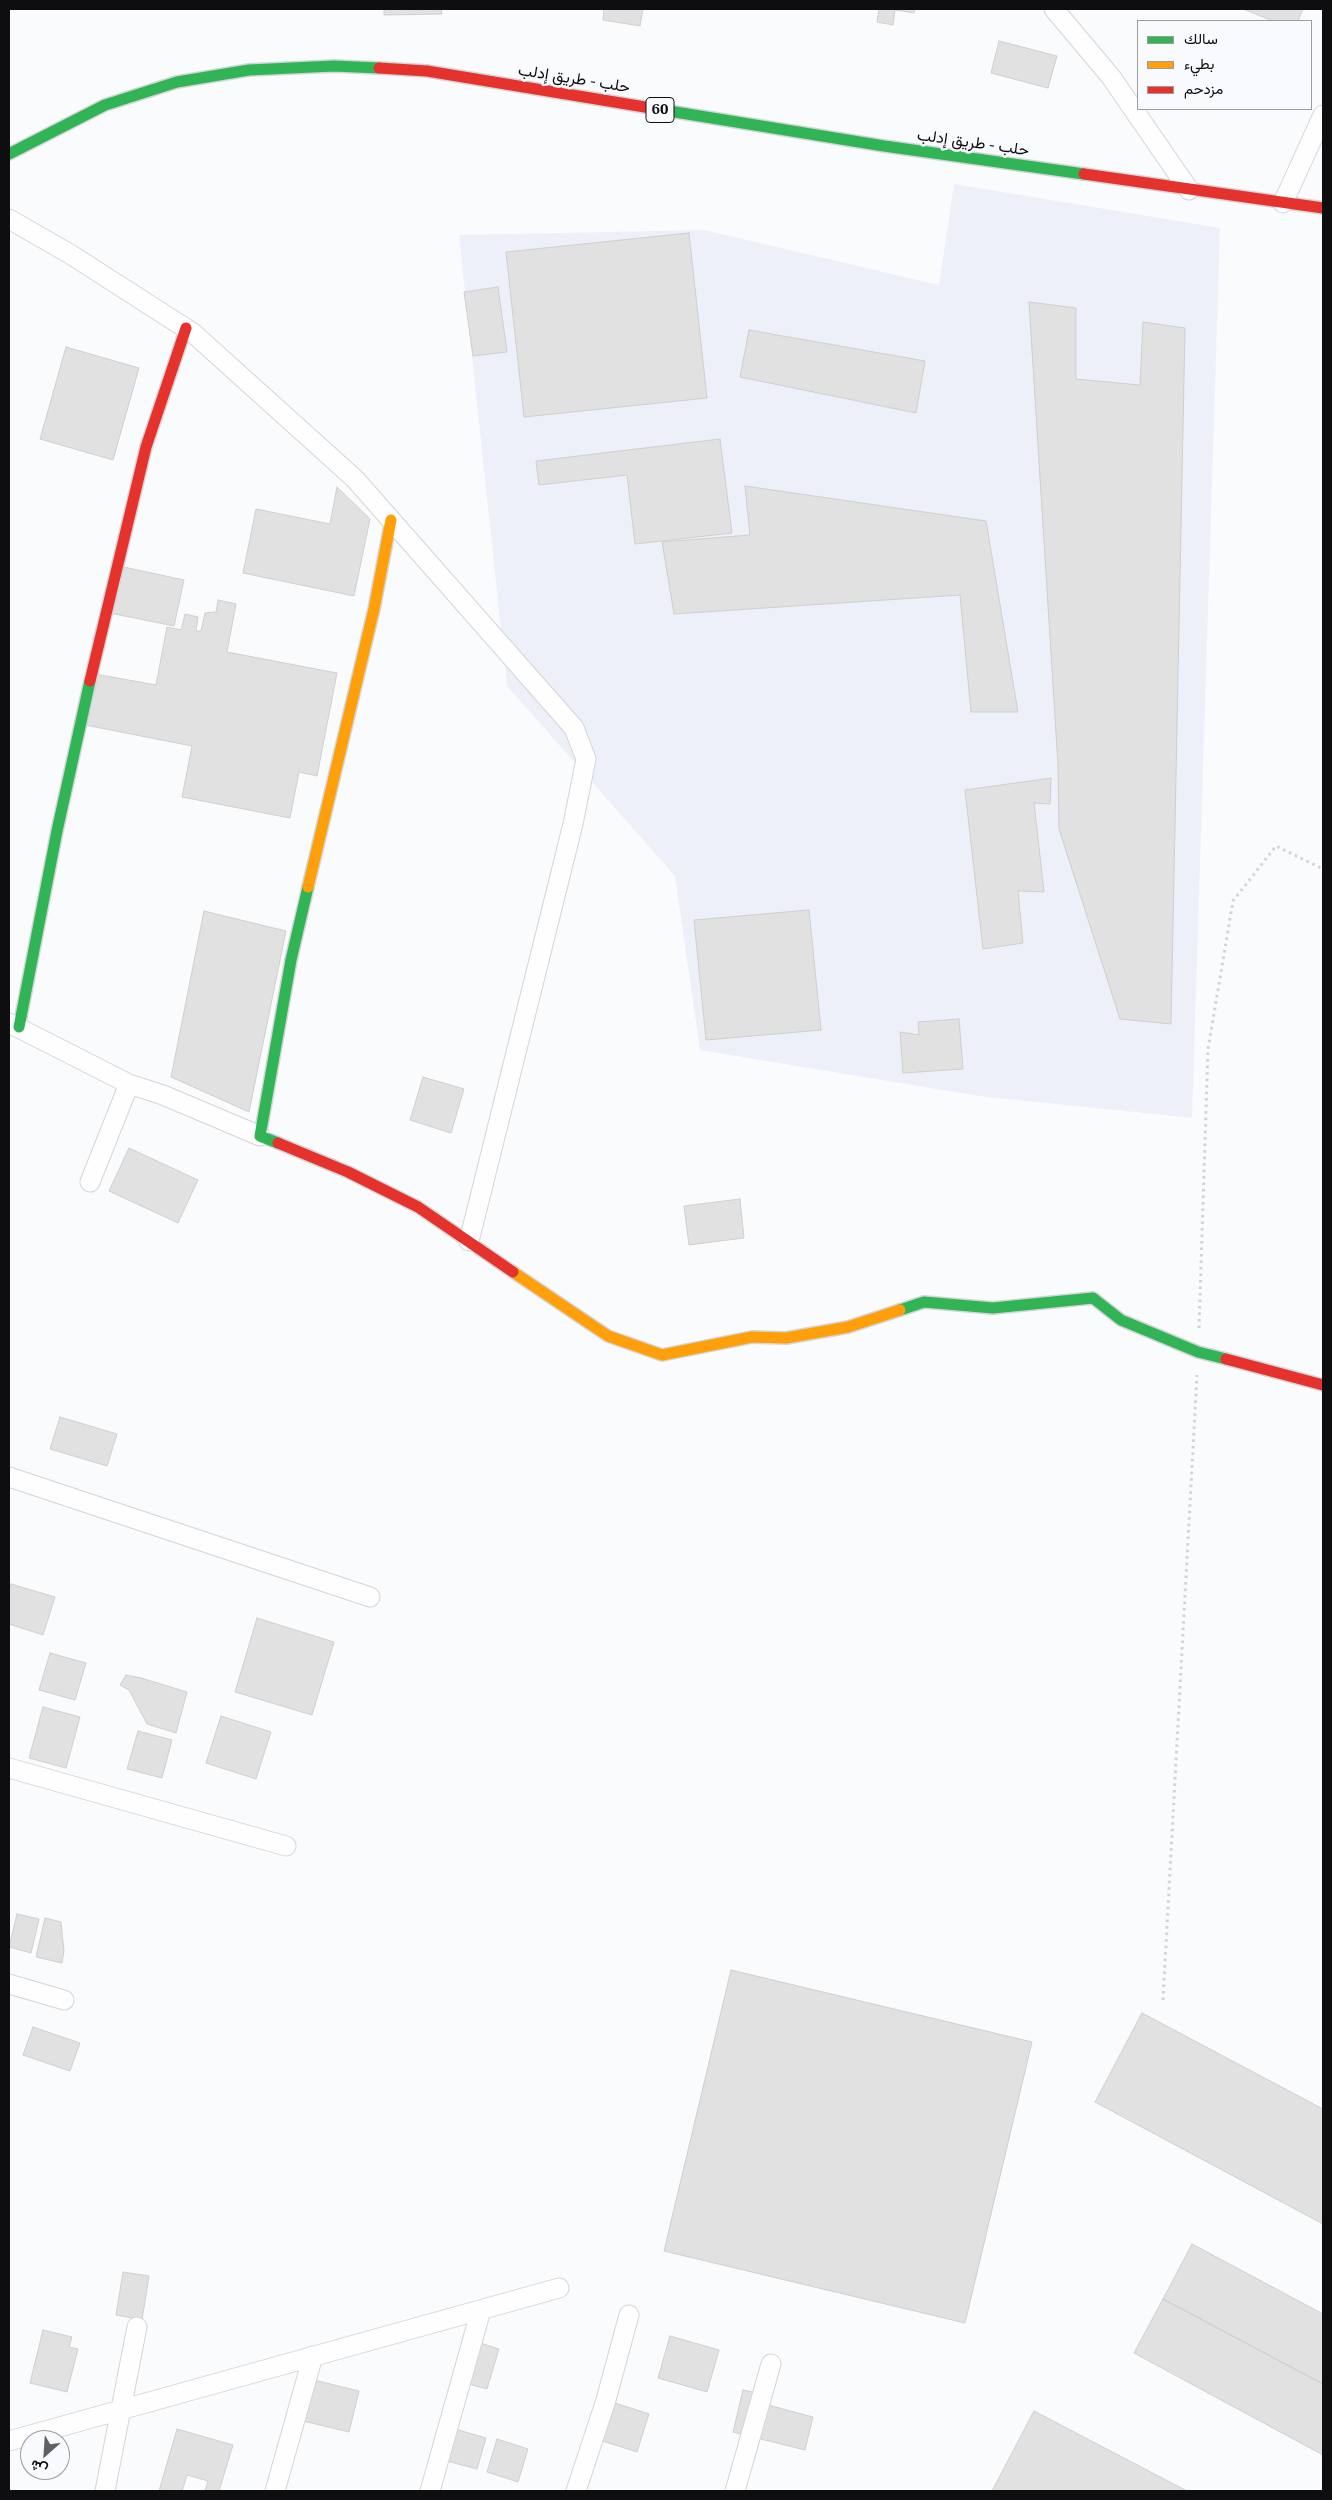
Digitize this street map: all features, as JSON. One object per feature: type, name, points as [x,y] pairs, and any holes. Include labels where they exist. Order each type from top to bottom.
[{"type":"main road","name":"حلب - طريق إدلب","points":[[9,154],[105,105],[177,82],[249,70],[334,66],[427,71],[874,145],[1323,208]]},
{"type":"main road","points":[[14,1025],[102,626],[146,447],[186,328]]},
{"type":"main road","points":[[391,520],[374,609],[291,960],[260,1136],[348,1172],[418,1207],[608,1336],[662,1355],[752,1337],[786,1338],[848,1327],[924,1302],[993,1308],[1093,1298],[1121,1320],[1198,1352],[1323,1385]]},
{"type":"street","points":[[1054,9],[1111,77],[1189,190]]},
{"type":"street","points":[[1283,203],[1323,115]]},
{"type":"street","points":[[9,218],[70,254],[186,328],[354,479],[574,728],[586,760],[573,824],[469,1241]]},
{"type":"street","points":[[14,1025],[129,1084],[163,1095],[260,1136]]},
{"type":"street","points":[[90,1182],[129,1084]]},
{"type":"street","points":[[9,1477],[370,1597]]},
{"type":"street","points":[[9,1768],[286,1846]]},
{"type":"street","points":[[9,1984],[64,2000]]},
{"type":"street","points":[[9,2440],[560,2288]]},
{"type":"street","points":[[430,2491],[482,2310]]},
{"type":"street","points":[[576,2491],[606,2400],[630,2315]]},
{"type":"street","points":[[105,2491],[137,2327]]},
{"type":"street","points":[[274,2491],[313,2356]]},
{"type":"street","points":[[735,2491],[771,2364]]},
{"type":"path","points":[[1163,2000],[1198,1352],[1208,1049],[1233,902],[1276,846],[1323,869]]},
{"type":"shaded area","points":[[954,184],[1220,228],[1192,1118],[979,1096],[700,1050],[675,876],[507,686],[459,235],[704,230],[939,285]]},
{"type":"building","points":[[384,9],[441,9],[442,14],[384,15]]},
{"type":"building","points":[[604,9],[643,9],[640,26],[603,20]]},
{"type":"building","points":[[879,9],[915,9],[914,13],[895,10],[893,25],[877,22]]},
{"type":"building","points":[[1243,9],[1303,9],[1298,20],[1270,20]]},
{"type":"building","points":[[999,41],[1057,56],[1048,88],[991,73]]},
{"type":"building","points":[[689,233],[707,398],[524,417],[506,252]]},
{"type":"building","points":[[498,287],[507,352],[473,356],[464,292]]},
{"type":"building","points":[[1029,302],[1076,308],[1076,379],[1140,385],[1143,322],[1185,328],[1171,1024],[1120,1019],[1059,829],[1058,765]]},
{"type":"building","points":[[749,330],[925,361],[916,413],[740,377]]},
{"type":"building","points":[[66,347],[139,368],[113,460],[40,439]]},
{"type":"building","points":[[720,439],[732,533],[635,544],[627,475],[539,485],[536,461]]},
{"type":"building","points":[[745,486],[986,521],[1018,712],[971,712],[960,595],[674,614],[662,542],[750,535]]},
{"type":"building","points":[[337,487],[370,519],[354,596],[243,573],[256,509],[330,524]]},
{"type":"building","points":[[119,566],[184,580],[174,626],[110,613]]},
{"type":"building","points":[[218,600],[236,604],[227,652],[337,673],[317,776],[299,772],[290,818],[182,797],[192,746],[85,725],[95,674],[156,685],[167,627],[181,630],[185,614],[198,617],[196,631],[201,631],[205,613],[216,612]]},
{"type":"building","points":[[1051,778],[1050,804],[1034,803],[1044,892],[1018,891],[1023,943],[983,949],[965,790]]},
{"type":"building","points":[[809,910],[821,1030],[706,1040],[694,920]]},
{"type":"building","points":[[204,911],[286,931],[249,1112],[171,1077]]},
{"type":"building","points":[[959,1019],[963,1069],[903,1073],[900,1032],[919,1035],[918,1022]]},
{"type":"building","points":[[423,1077],[464,1089],[451,1133],[410,1120]]},
{"type":"building","points":[[129,1148],[198,1180],[178,1223],[109,1191]]},
{"type":"building","points":[[740,1199],[744,1238],[689,1245],[684,1206]]},
{"type":"building","points":[[60,1417],[117,1434],[107,1466],[50,1449]]},
{"type":"building","points":[[11,1584],[55,1597],[43,1635],[9,1624],[9,1591]]},
{"type":"building","points":[[257,1618],[334,1642],[312,1715],[235,1692]]},
{"type":"building","points":[[50,1653],[86,1663],[75,1700],[39,1690]]},
{"type":"building","points":[[126,1675],[187,1692],[176,1733],[147,1724],[129,1690],[120,1685]]},
{"type":"building","points":[[43,1707],[80,1717],[66,1768],[29,1758]]},
{"type":"building","points":[[221,1716],[271,1732],[256,1779],[206,1763]]},
{"type":"building","points":[[138,1731],[172,1740],[162,1778],[127,1769]]},
{"type":"building","points":[[17,1914],[39,1919],[31,1953],[9,1947]]},
{"type":"building","points":[[45,1918],[61,1922],[64,1951],[62,1963],[36,1957]]},
{"type":"building","points":[[731,1970],[1032,2042],[965,2323],[664,2251]]},
{"type":"building","points":[[1142,2013],[1323,2109],[1323,2224],[1095,2102]]},
{"type":"building","points":[[33,2027],[80,2043],[70,2071],[23,2055]]},
{"type":"building","points":[[1192,2244],[1323,2314],[1323,2384],[1163,2299]]},
{"type":"building","points":[[123,2272],[149,2276],[142,2320],[116,2315]]},
{"type":"building","points":[[1163,2299],[1323,2384],[1323,2455],[1134,2353]]},
{"type":"building","points":[[43,2330],[72,2337],[69,2347],[78,2349],[67,2392],[30,2383]]},
{"type":"building","points":[[670,2336],[719,2350],[707,2392],[658,2378]]},
{"type":"building","points":[[465,2338],[499,2349],[487,2389],[453,2380]]},
{"type":"building","points":[[314,2380],[359,2391],[349,2432],[303,2421]]},
{"type":"building","points":[[743,2390],[770,2396],[768,2405],[813,2417],[805,2450],[733,2432]]},
{"type":"building","points":[[606,2400],[649,2414],[637,2452],[593,2438]]},
{"type":"building","points":[[1034,2411],[1187,2491],[992,2491]]},
{"type":"building","points":[[448,2427],[486,2438],[477,2469],[439,2459]]},
{"type":"building","points":[[177,2429],[233,2445],[219,2491],[205,2491],[208,2481],[187,2475],[182,2491],[159,2491]]},
{"type":"building","points":[[497,2439],[528,2449],[518,2482],[487,2472]]},
{"type":"traffic: fast","points":[[9,154],[105,105],[177,82],[249,70],[334,66],[379,68]]},
{"type":"traffic: fast","points":[[669,111],[884,146],[1084,174]]},
{"type":"traffic: fast","points":[[19,1027],[57,831],[90,681]]},
{"type":"traffic: fast","points":[[278,1143],[260,1136],[291,960],[308,887]]},
{"type":"traffic: fast","points":[[900,1310],[924,1302],[993,1308],[1093,1298],[1121,1320],[1198,1352],[1226,1359]]},
{"type":"traffic: slow","points":[[308,887],[374,609],[391,520]]},
{"type":"traffic: slow","points":[[513,1272],[608,1336],[662,1355],[752,1337],[786,1338],[848,1327],[900,1310]]},
{"type":"traffic: jam","points":[[379,68],[427,71],[669,111]]},
{"type":"traffic: jam","points":[[1084,174],[1323,208]]},
{"type":"traffic: jam","points":[[90,681],[146,447],[186,328]]},
{"type":"traffic: jam","points":[[278,1143],[348,1172],[418,1207],[513,1272]]},
{"type":"traffic: jam","points":[[1226,1359],[1323,1385]]}]
